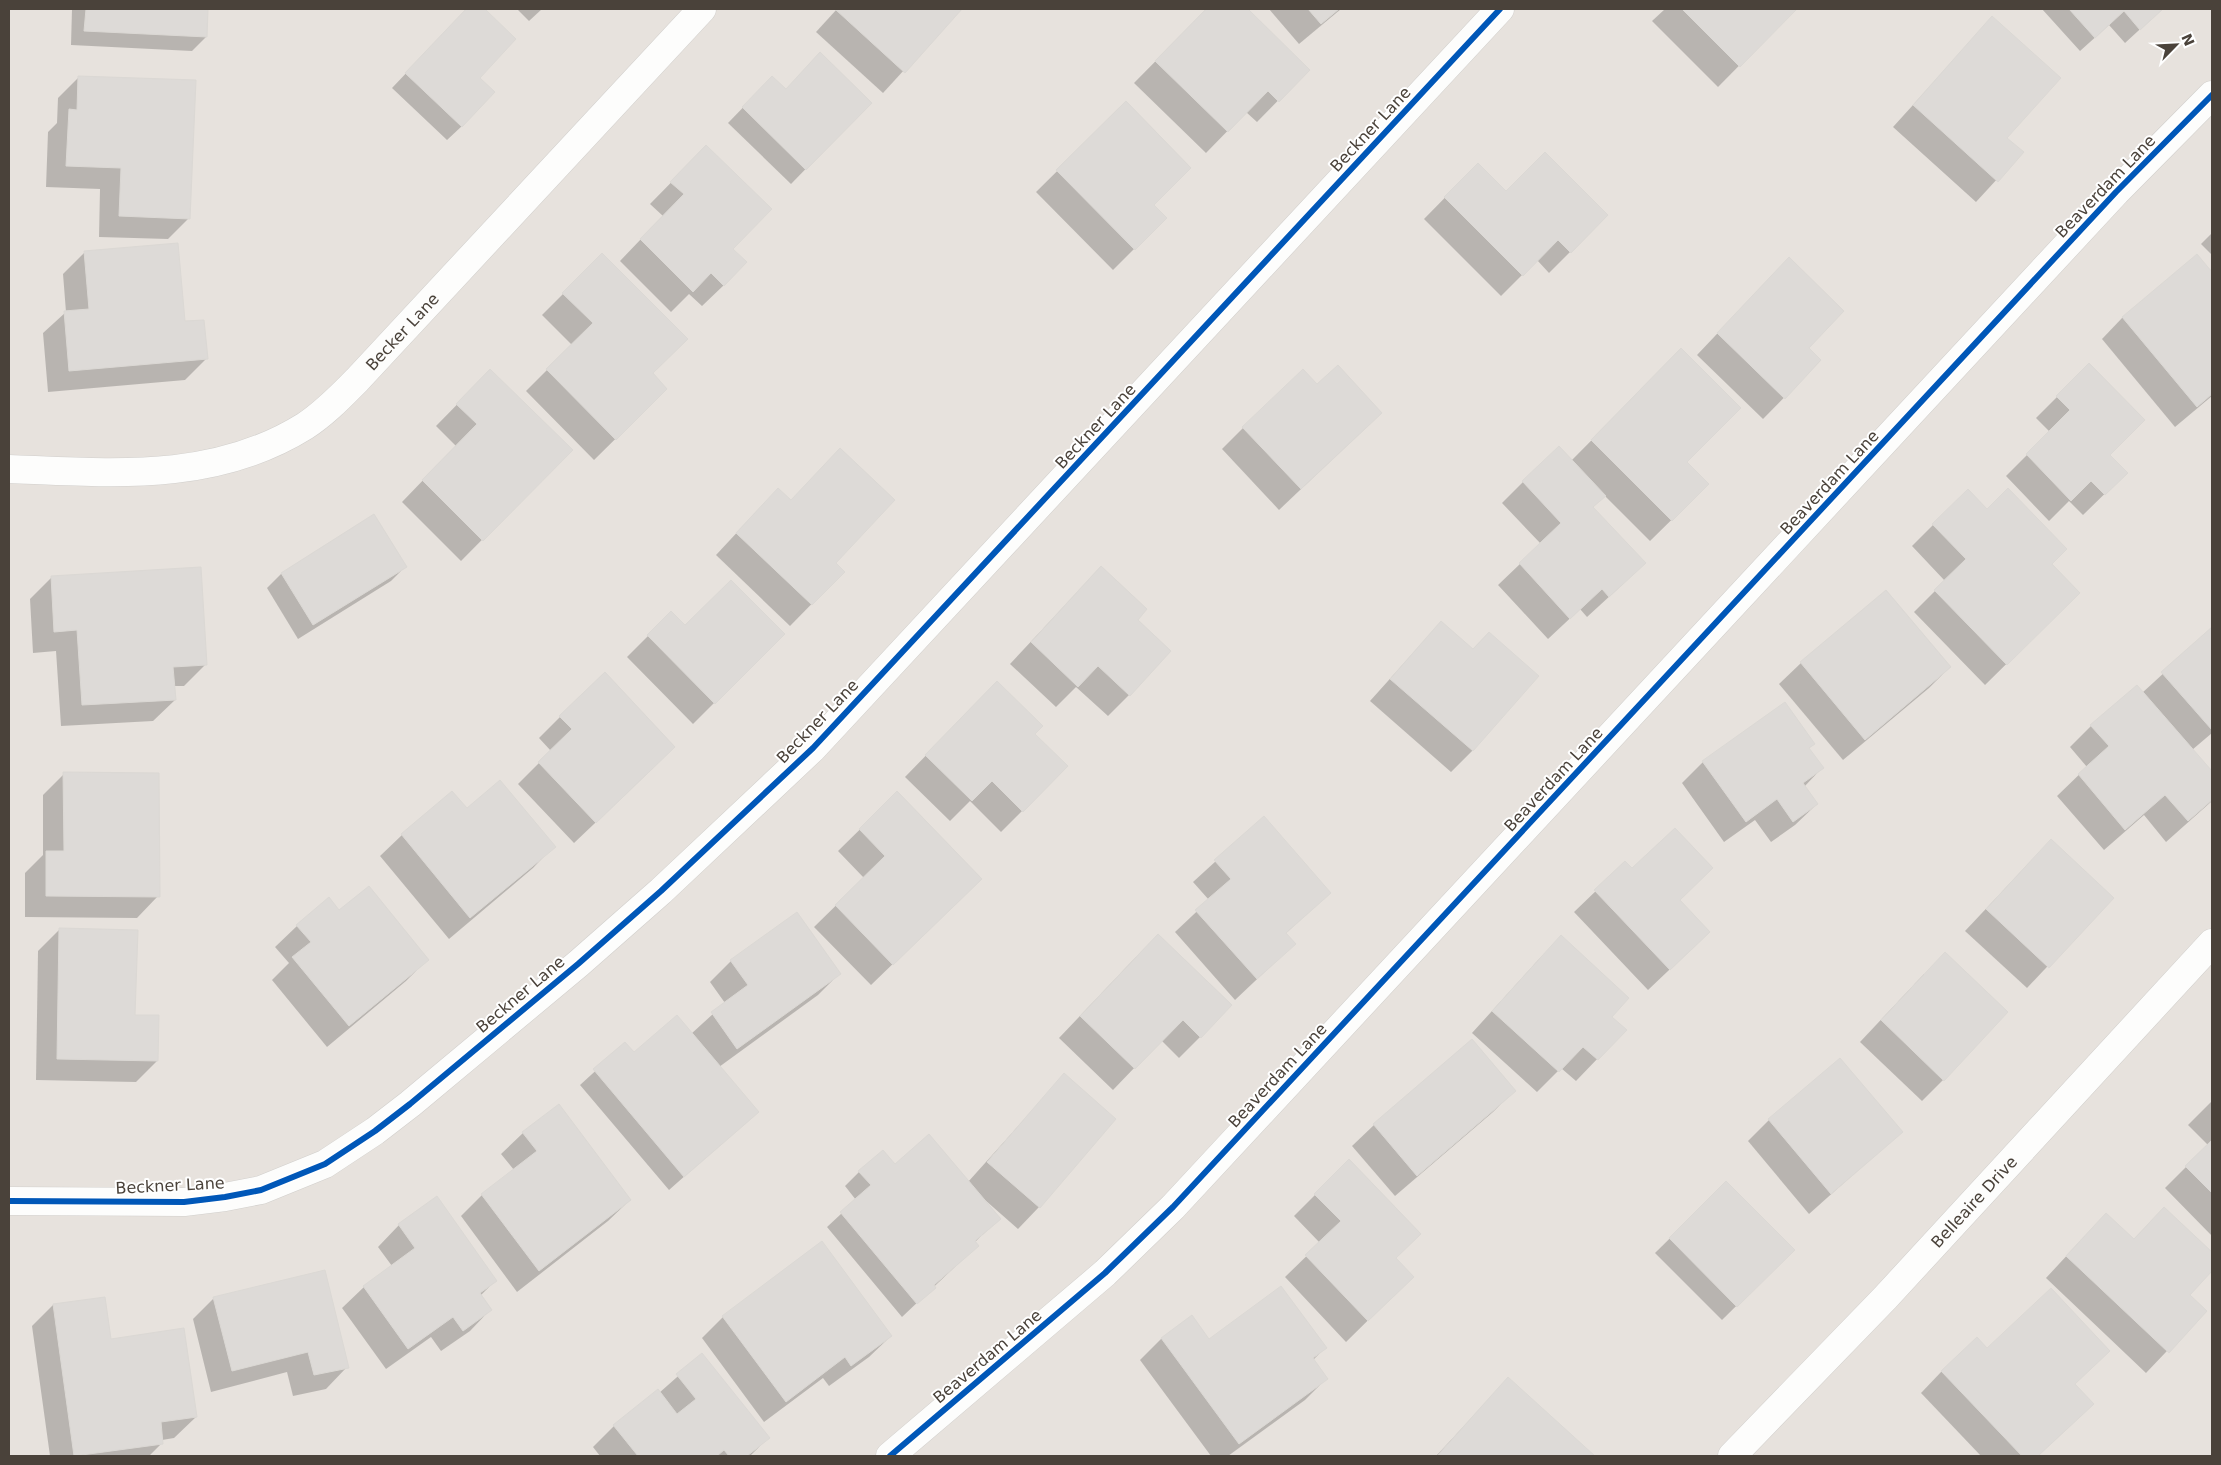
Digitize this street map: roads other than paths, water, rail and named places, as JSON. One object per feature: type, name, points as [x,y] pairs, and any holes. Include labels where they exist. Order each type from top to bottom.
[{"type":"street","name":"Becker Lane","points":[[9,470],[107,473],[188,469],[223,462],[255,451],[307,425],[331,406],[357,380],[702,9]]},
{"type":"street","name":"Beckner Lane","points":[[9,1201],[184,1202],[225,1198],[261,1190],[325,1164],[375,1132],[578,964],[661,890],[813,748],[1500,9]]},
{"type":"street","name":"Beaverdam Lane","points":[[890,1456],[1105,1273],[1173,1207],[2116,192],[2212,95]]},
{"type":"street","name":"Belleaire Drive","points":[[1732,1456],[1885,1298],[2212,943]]}]
